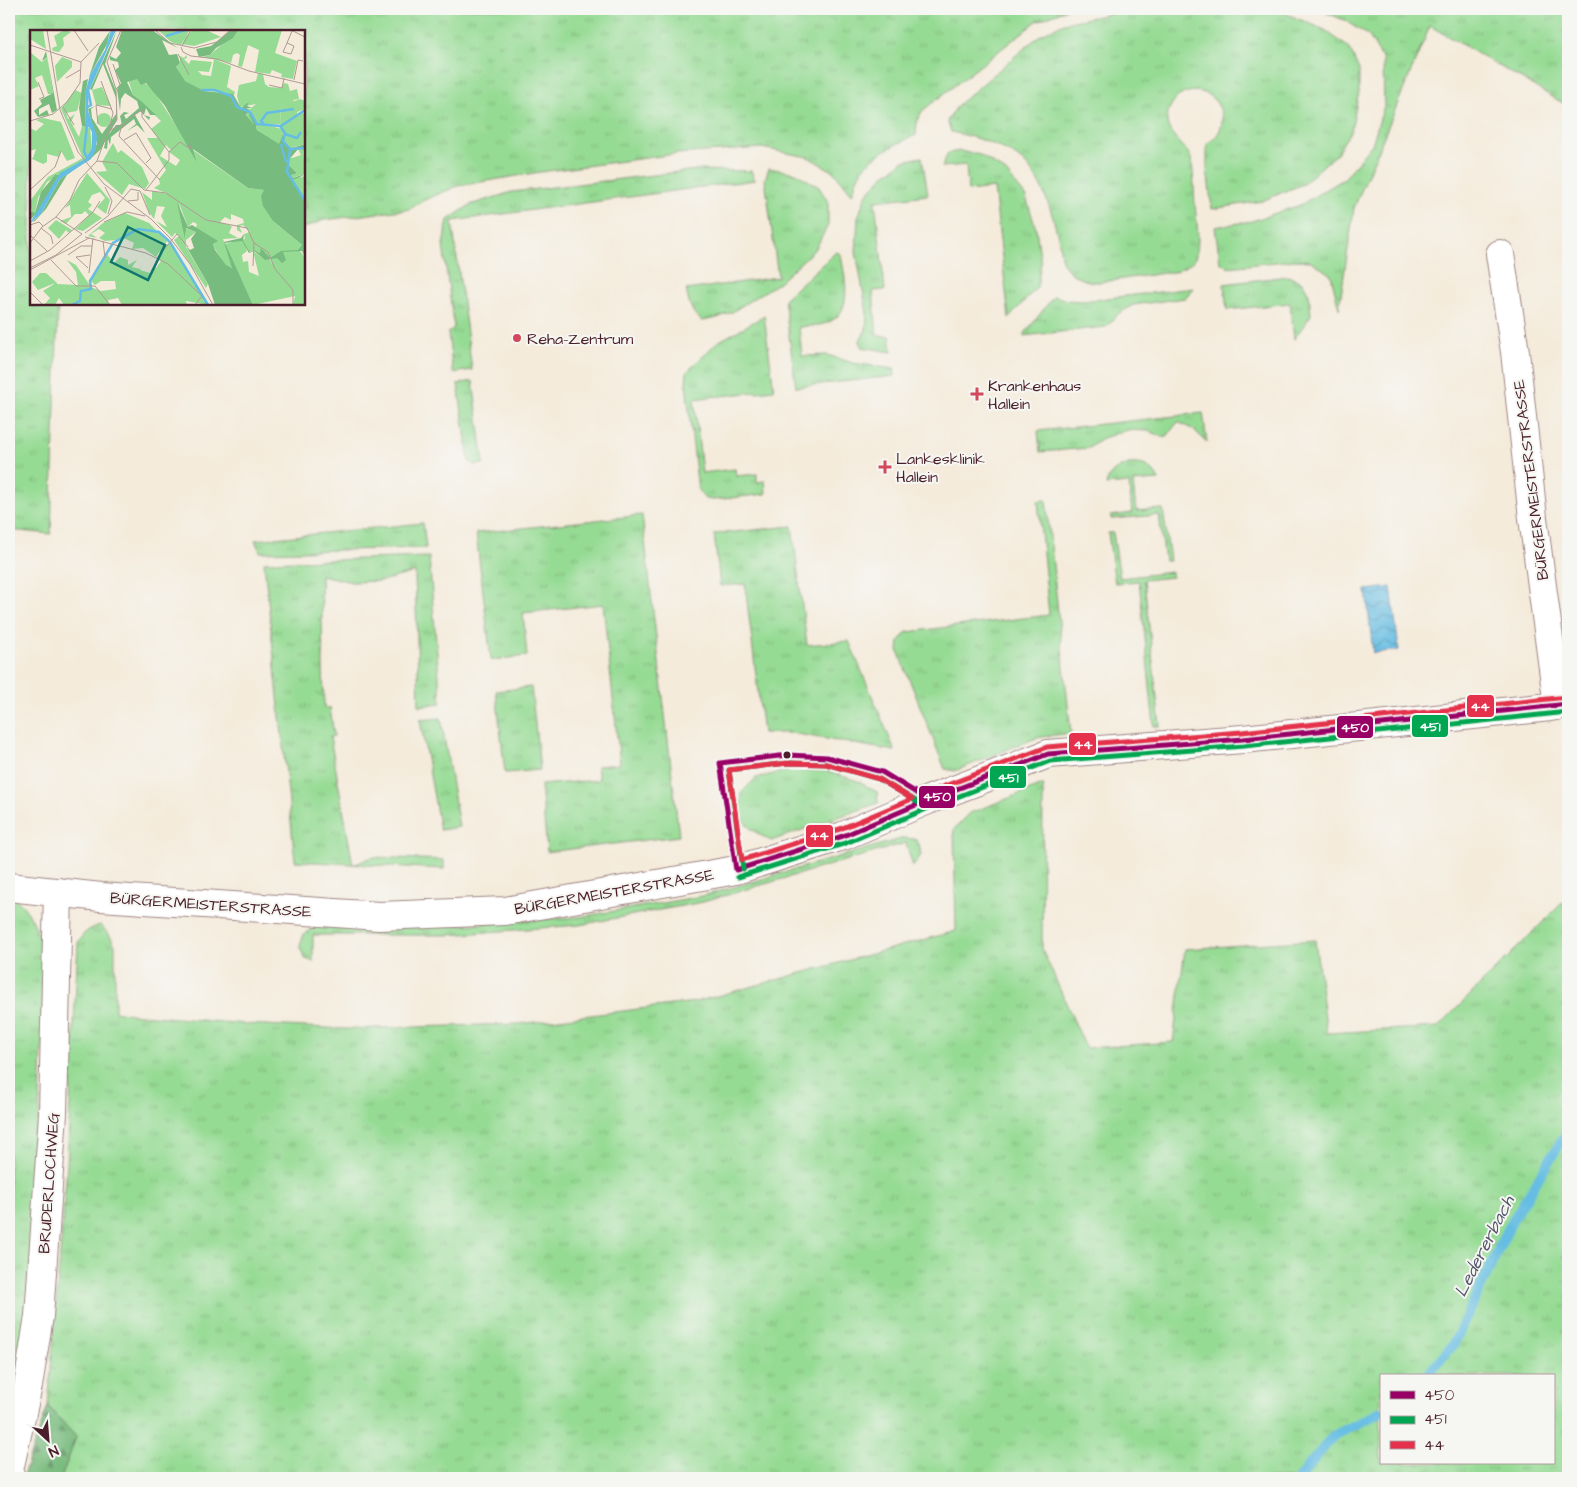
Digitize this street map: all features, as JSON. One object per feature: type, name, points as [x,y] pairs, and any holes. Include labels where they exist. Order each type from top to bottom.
[{"type":"street","name":"BÜRGERMEISTERSTRASSE","points":[[9,887],[379,916],[505,911],[736,870],[843,836],[928,800],[1048,754],[1243,738],[1563,705],[1533,518],[1515,352],[1500,254]]},
{"type":"street","name":"BRUDERLOCHWEG","points":[[9,1470],[28,1386],[39,1316],[54,1113],[58,892]]},
{"type":"green space","points":[[9,9],[1067,9],[1037,21],[922,111],[917,122],[916,135],[882,152],[867,164],[857,179],[852,194],[834,172],[808,157],[762,148],[676,154],[540,172],[458,186],[422,201],[410,209],[324,220],[305,228],[305,30],[30,30],[30,305],[58,305],[51,534],[9,530]]},
{"type":"green space","points":[[1133,9],[1275,9],[1325,30],[1349,48],[1359,70],[1359,92],[1351,130],[1337,153],[1303,184],[1262,201],[1212,209],[1207,169],[1207,144],[1217,135],[1221,125],[1222,114],[1218,105],[1211,97],[1202,92],[1191,91],[1179,96],[1170,108],[1167,119],[1170,131],[1187,151],[1191,160],[1198,234],[1196,256],[1190,264],[1174,272],[1093,282],[1074,275],[1063,263],[1051,210],[1029,168],[1004,149],[982,140],[951,132],[947,121],[958,105],[1040,35],[1064,23]]},
{"type":"green space","points":[[1317,9],[1568,9],[1568,106],[1430,26],[1354,208],[1339,309],[1331,275],[1311,261],[1294,260],[1229,267],[1220,262],[1215,227],[1252,221],[1300,205],[1344,179],[1372,144],[1384,106],[1383,60],[1369,36],[1344,20]]},
{"type":"green space","points":[[960,151],[980,155],[1006,172],[1026,197],[1036,229],[1041,263],[1037,287],[1009,318],[994,188],[968,191],[966,165],[942,167],[948,153]]},
{"type":"green space","points":[[922,157],[928,195],[875,201],[885,290],[873,291],[877,336],[890,336],[892,352],[861,347],[860,340],[866,330],[867,313],[856,252],[858,217],[866,195],[882,177],[903,161]]},
{"type":"green space","points":[[769,168],[796,173],[819,187],[828,202],[828,225],[816,248],[778,283],[732,312],[702,321],[693,311],[686,290],[778,277],[765,179]]},
{"type":"green space","points":[[696,170],[751,171],[755,180],[452,221],[472,370],[453,373],[448,333],[454,327],[443,245],[448,220],[470,205],[512,192]]},
{"type":"green space","points":[[836,252],[841,254],[845,281],[846,291],[843,308],[838,316],[827,323],[799,327],[802,356],[827,355],[853,363],[894,369],[895,376],[796,387],[784,299]]},
{"type":"green space","points":[[1288,276],[1302,282],[1309,294],[1311,315],[1294,339],[1290,303],[1227,310],[1224,284]]},
{"type":"green space","points":[[1193,288],[1185,298],[1133,305],[1118,314],[1106,327],[1023,336],[1054,296],[1067,300],[1083,301]]},
{"type":"green space","points":[[764,316],[774,390],[694,399],[702,473],[735,469],[736,476],[757,474],[757,482],[765,481],[766,494],[714,500],[705,499],[698,490],[686,384],[687,372],[716,343]]},
{"type":"green space","points":[[473,381],[484,464],[475,465],[469,461],[458,384]]},
{"type":"green space","points":[[1203,413],[1207,442],[1194,430],[1178,422],[1165,438],[1149,431],[1127,430],[1103,438],[1089,448],[1040,452],[1038,431]]},
{"type":"green space","points":[[1129,464],[1147,466],[1159,480],[1133,482],[1136,511],[1163,509],[1170,561],[1165,561],[1159,515],[1111,519],[1111,516],[1132,513],[1129,483],[1106,485],[1114,471]]},
{"type":"green space","points":[[1046,500],[1071,733],[1036,738],[955,771],[945,769],[898,651],[899,641],[907,632],[1049,615],[1038,501]]},
{"type":"green space","points":[[642,515],[679,836],[547,852],[541,785],[599,780],[597,766],[620,764],[603,604],[523,613],[527,656],[491,660],[476,533]]},
{"type":"green space","points":[[423,523],[426,548],[260,552],[255,540]]},
{"type":"green space","points":[[792,526],[807,645],[849,641],[895,751],[791,733],[763,733],[745,584],[720,586],[714,534]]},
{"type":"green space","points":[[1108,533],[1113,533],[1120,578],[1172,572],[1172,577],[1144,580],[1160,726],[1154,726],[1139,581],[1115,583]]},
{"type":"green space","points":[[429,557],[441,703],[419,706],[415,572],[382,581],[352,582],[321,575],[324,708],[330,708],[334,736],[330,737],[353,864],[295,861],[264,562]]},
{"type":"green space","points":[[531,687],[540,770],[505,773],[496,691]]},
{"type":"green space","points":[[441,718],[459,827],[440,830],[420,720]]},
{"type":"green space","points":[[790,770],[826,771],[858,781],[877,792],[878,803],[771,841],[755,832],[745,823],[741,810],[742,792],[756,778]]},
{"type":"green space","points":[[1043,785],[1042,949],[1086,1048],[1173,1042],[1185,949],[1315,940],[1327,1033],[1438,1027],[1568,897],[1568,1478],[61,1478],[76,1437],[48,1406],[67,1165],[78,943],[87,931],[100,925],[109,934],[115,945],[115,1011],[245,1024],[346,1029],[519,1024],[695,1002],[956,931],[954,829],[970,813]]},
{"type":"green space","points":[[904,838],[915,839],[919,844],[921,855],[913,867],[906,843],[703,902],[579,925],[449,935],[313,935],[313,962],[304,958],[300,946],[304,934],[315,927],[444,926],[579,917],[703,896]]},
{"type":"green space","points":[[372,857],[444,860],[444,869],[355,864]]},
{"type":"green space","points":[[9,896],[18,901],[36,928],[45,973],[35,1226],[28,1345],[9,1419]]},
{"type":"green space","points":[[48,1406],[76,1437],[61,1478],[22,1478]]},
{"type":"water","points":[[1391,587],[1399,650],[1373,653],[1366,590]]},
{"type":"waterway","name":"Ledererbach","points":[[1428,1374],[1453,1345],[1511,1223],[1568,1130]]},
{"type":"waterway","name":"Ledererbach","points":[[1299,1478],[1333,1436],[1380,1412]]},
{"type":"transit line","name":"44","points":[[929,792],[1047,747],[1242,732],[1567,697]]},
{"type":"transit line","name":"450","points":[[736,870],[843,836],[928,800],[1048,754],[1243,739],[1568,704]]},
{"type":"transit line","name":"451","points":[[738,877],[846,843],[931,807],[1050,761],[1244,746],[1568,712]]},
{"type":"transit line","name":"450","points":[[736,870],[720,763],[788,755],[827,757],[882,772],[928,800]]},
{"type":"transit line","name":"451","points":[[743,869],[729,770],[788,763],[826,764],[879,779],[924,806]]},
{"type":"transit line","name":"44","points":[[788,763],[826,764],[879,779],[912,799],[840,829],[742,860],[729,770],[788,763]]},
{"type":"place","name":"Reha-Zentrum","points":[[517,338]]},
{"type":"place","name":"Krankenhaus Hallein","points":[[977,394]]},
{"type":"place","name":"Lankesklinik Hallein","points":[[885,467]]}]
